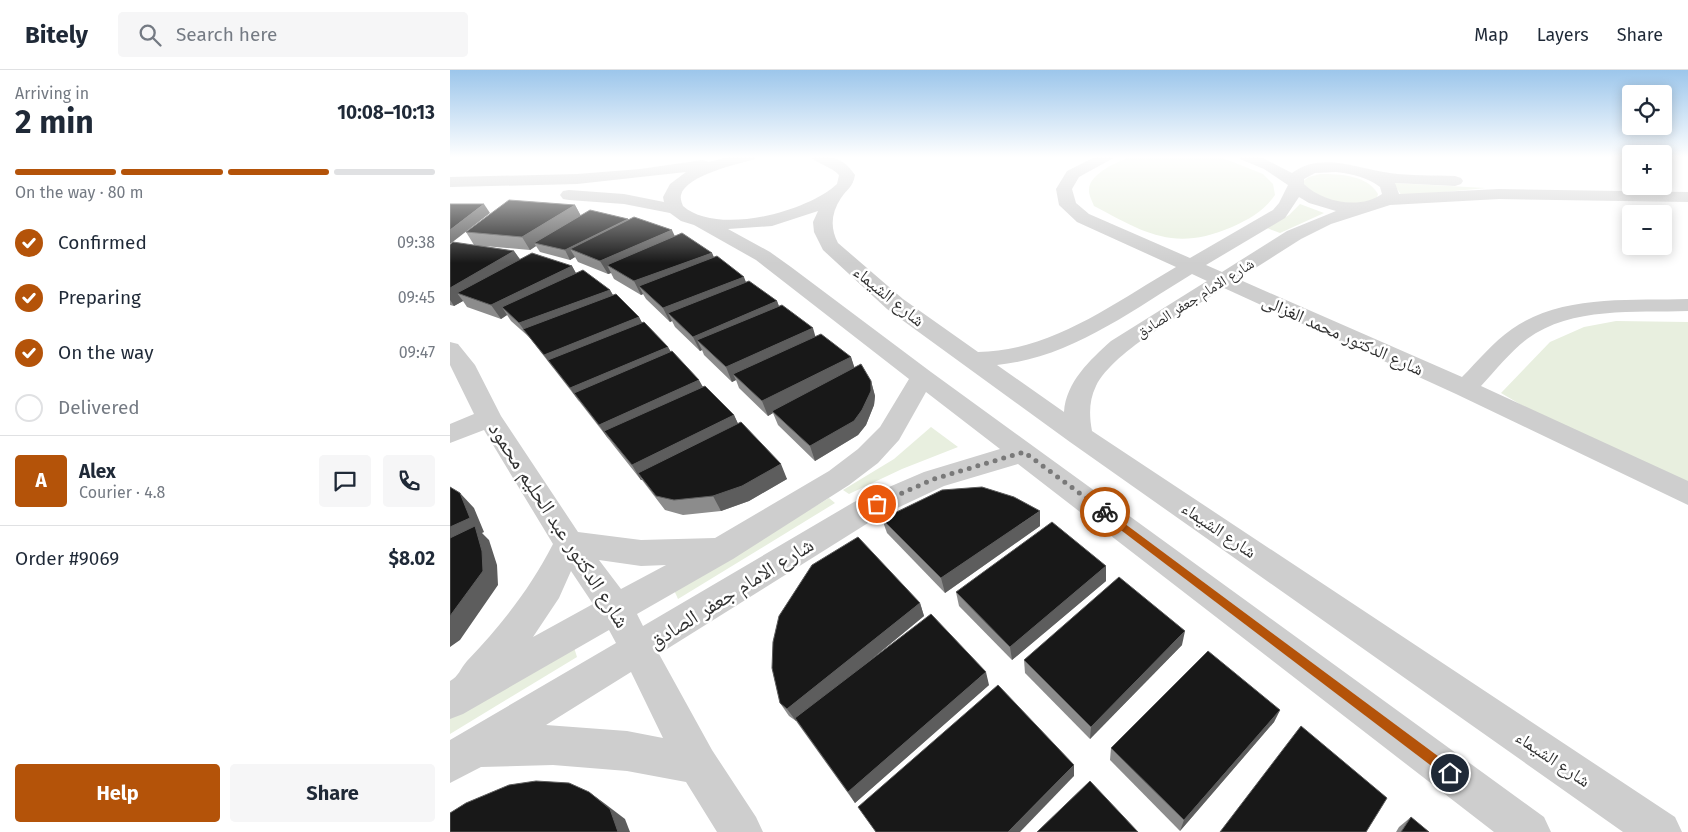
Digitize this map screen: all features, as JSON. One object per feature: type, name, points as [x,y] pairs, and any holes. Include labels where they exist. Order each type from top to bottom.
[{"type":"street","points":[[674,192],[671,200],[688,215],[763,256],[1529,832]]},
{"type":"street","name":"شارع الشيماء","points":[[839,192],[832,199],[822,222],[823,232],[830,246],[895,304],[970,359],[1080,435],[1660,832]]},
{"type":"street","name":"شارع الدكتور محمد الغزالى","points":[[1065,192],[1068,204],[1083,218],[1190,268],[1465,388],[1688,494]]},
{"type":"street","name":"شارع الامام جعفر الصادق","points":[[970,359],[1004,358],[1028,354],[1056,344],[1190,268],[1279,214],[1287,205],[1292,192]]},
{"type":"street","points":[[1305,192],[1310,197],[1327,203],[1366,207]]},
{"type":"street","points":[[1387,200],[1391,196],[1390,192]]},
{"type":"street","name":"شارع الامام جعفر الصادق","points":[[1080,435],[1075,416],[1082,386],[1096,366],[1119,346],[1309,227],[1387,200],[1499,194],[1688,197]]},
{"type":"street","points":[[450,196],[603,197],[642,202],[688,215],[746,224],[771,221],[795,215],[832,199]]},
{"type":"street","points":[[1465,388],[1521,333],[1552,317],[1597,309],[1688,305]]},
{"type":"street","name":"شارع الدكتور عبد الحليم محمود","points":[[450,349],[466,370],[489,418],[569,543],[616,609],[639,649],[698,764],[742,832]]},
{"type":"street","points":[[455,698],[722,550],[839,478],[868,456],[890,433],[922,377]]},
{"type":"street","points":[[450,434],[489,418]]},
{"type":"street","name":"شارع الامام جعفر الصادق","points":[[463,755],[864,510],[934,479],[1024,452]]},
{"type":"street","points":[[455,698],[511,639],[547,588],[569,543],[641,552],[722,550]]},
{"type":"street","points":[[463,755],[553,745],[627,752],[698,764]]},
{"type":"green space","points":[[1089,192],[1274,192],[1275,195],[1266,206],[1251,218],[1212,234],[1193,238],[1160,236],[1145,231],[1094,206]]},
{"type":"green space","points":[[1311,192],[1376,192],[1378,194],[1376,200],[1366,204],[1320,201]]},
{"type":"green space","points":[[1399,192],[1449,192],[1402,196]]},
{"type":"green space","points":[[1300,204],[1324,213],[1280,233],[1267,228],[1289,215]]},
{"type":"green space","points":[[1616,321],[1688,322],[1688,483],[1540,416],[1501,393],[1550,342],[1584,327]]},
{"type":"green space","points":[[931,427],[958,447],[902,469],[849,494],[843,490],[894,459]]},
{"type":"green space","points":[[829,498],[835,503],[678,599],[674,590]]},
{"type":"green space","points":[[572,641],[577,657],[450,734],[450,714]]},
{"type":"building","points":[[509,200],[575,205],[522,237],[466,232]]},
{"type":"building","points":[[450,204],[484,204],[450,230]]},
{"type":"building","points":[[590,210],[628,219],[565,250],[534,243]]},
{"type":"building","points":[[634,217],[672,230],[600,261],[570,249]]},
{"type":"building","points":[[682,233],[712,253],[634,281],[607,265]]},
{"type":"building","points":[[453,242],[514,251],[450,288],[450,245]]},
{"type":"building","points":[[532,253],[572,266],[491,305],[457,293]]},
{"type":"building","points":[[717,256],[744,277],[663,308],[639,286]]},
{"type":"building","points":[[583,270],[610,290],[519,323],[502,307]]},
{"type":"building","points":[[749,281],[777,301],[693,337],[668,313]]},
{"type":"building","points":[[616,294],[639,317],[544,355],[523,329]]},
{"type":"building","points":[[782,305],[813,328],[726,367],[697,340]]},
{"type":"building","points":[[644,322],[668,347],[570,388],[548,360]]},
{"type":"building","points":[[821,334],[851,357],[762,401],[733,374]]},
{"type":"building","points":[[672,351],[699,380],[599,425],[574,393]]},
{"type":"building","points":[[861,364],[871,381],[871,391],[862,410],[854,421],[810,446],[772,411]]},
{"type":"building","points":[[705,386],[734,415],[632,465],[604,431]]},
{"type":"building","points":[[741,422],[781,464],[742,486],[713,496],[674,500],[656,496],[638,473]]},
{"type":"building","points":[[450,487],[460,493],[470,518],[450,527]]},
{"type":"building","points":[[982,487],[1014,497],[1040,511],[941,578],[882,519],[942,490]]},
{"type":"building","points":[[1052,522],[1106,566],[1010,647],[956,592]]},
{"type":"building","points":[[475,526],[482,551],[483,571],[450,616],[450,538]]},
{"type":"building","points":[[858,537],[920,603],[787,709],[780,703],[772,668],[773,642],[779,616],[812,565]]},
{"type":"building","points":[[1119,577],[1185,631],[1091,727],[1024,660]]},
{"type":"building","points":[[931,614],[986,672],[848,792],[795,718]]},
{"type":"building","points":[[1208,651],[1280,710],[1184,820],[1111,748]]},
{"type":"building","points":[[998,685],[1074,765],[1008,832],[876,832],[858,807]]},
{"type":"building","points":[[1301,726],[1387,798],[1366,832],[1220,832]]},
{"type":"building","points":[[536,781],[569,783],[589,792],[610,809],[618,832],[450,832],[450,813],[466,803],[509,785]]},
{"type":"building","points":[[1090,781],[1138,832],[1037,832]]},
{"type":"building","points":[[1411,817],[1429,832],[1401,832]]},
{"type":"way so far","points":[[877,504],[902,491],[964,468],[1024,452],[1105,512]]},
{"type":"route","points":[[1105,512],[1450,773]]}]
